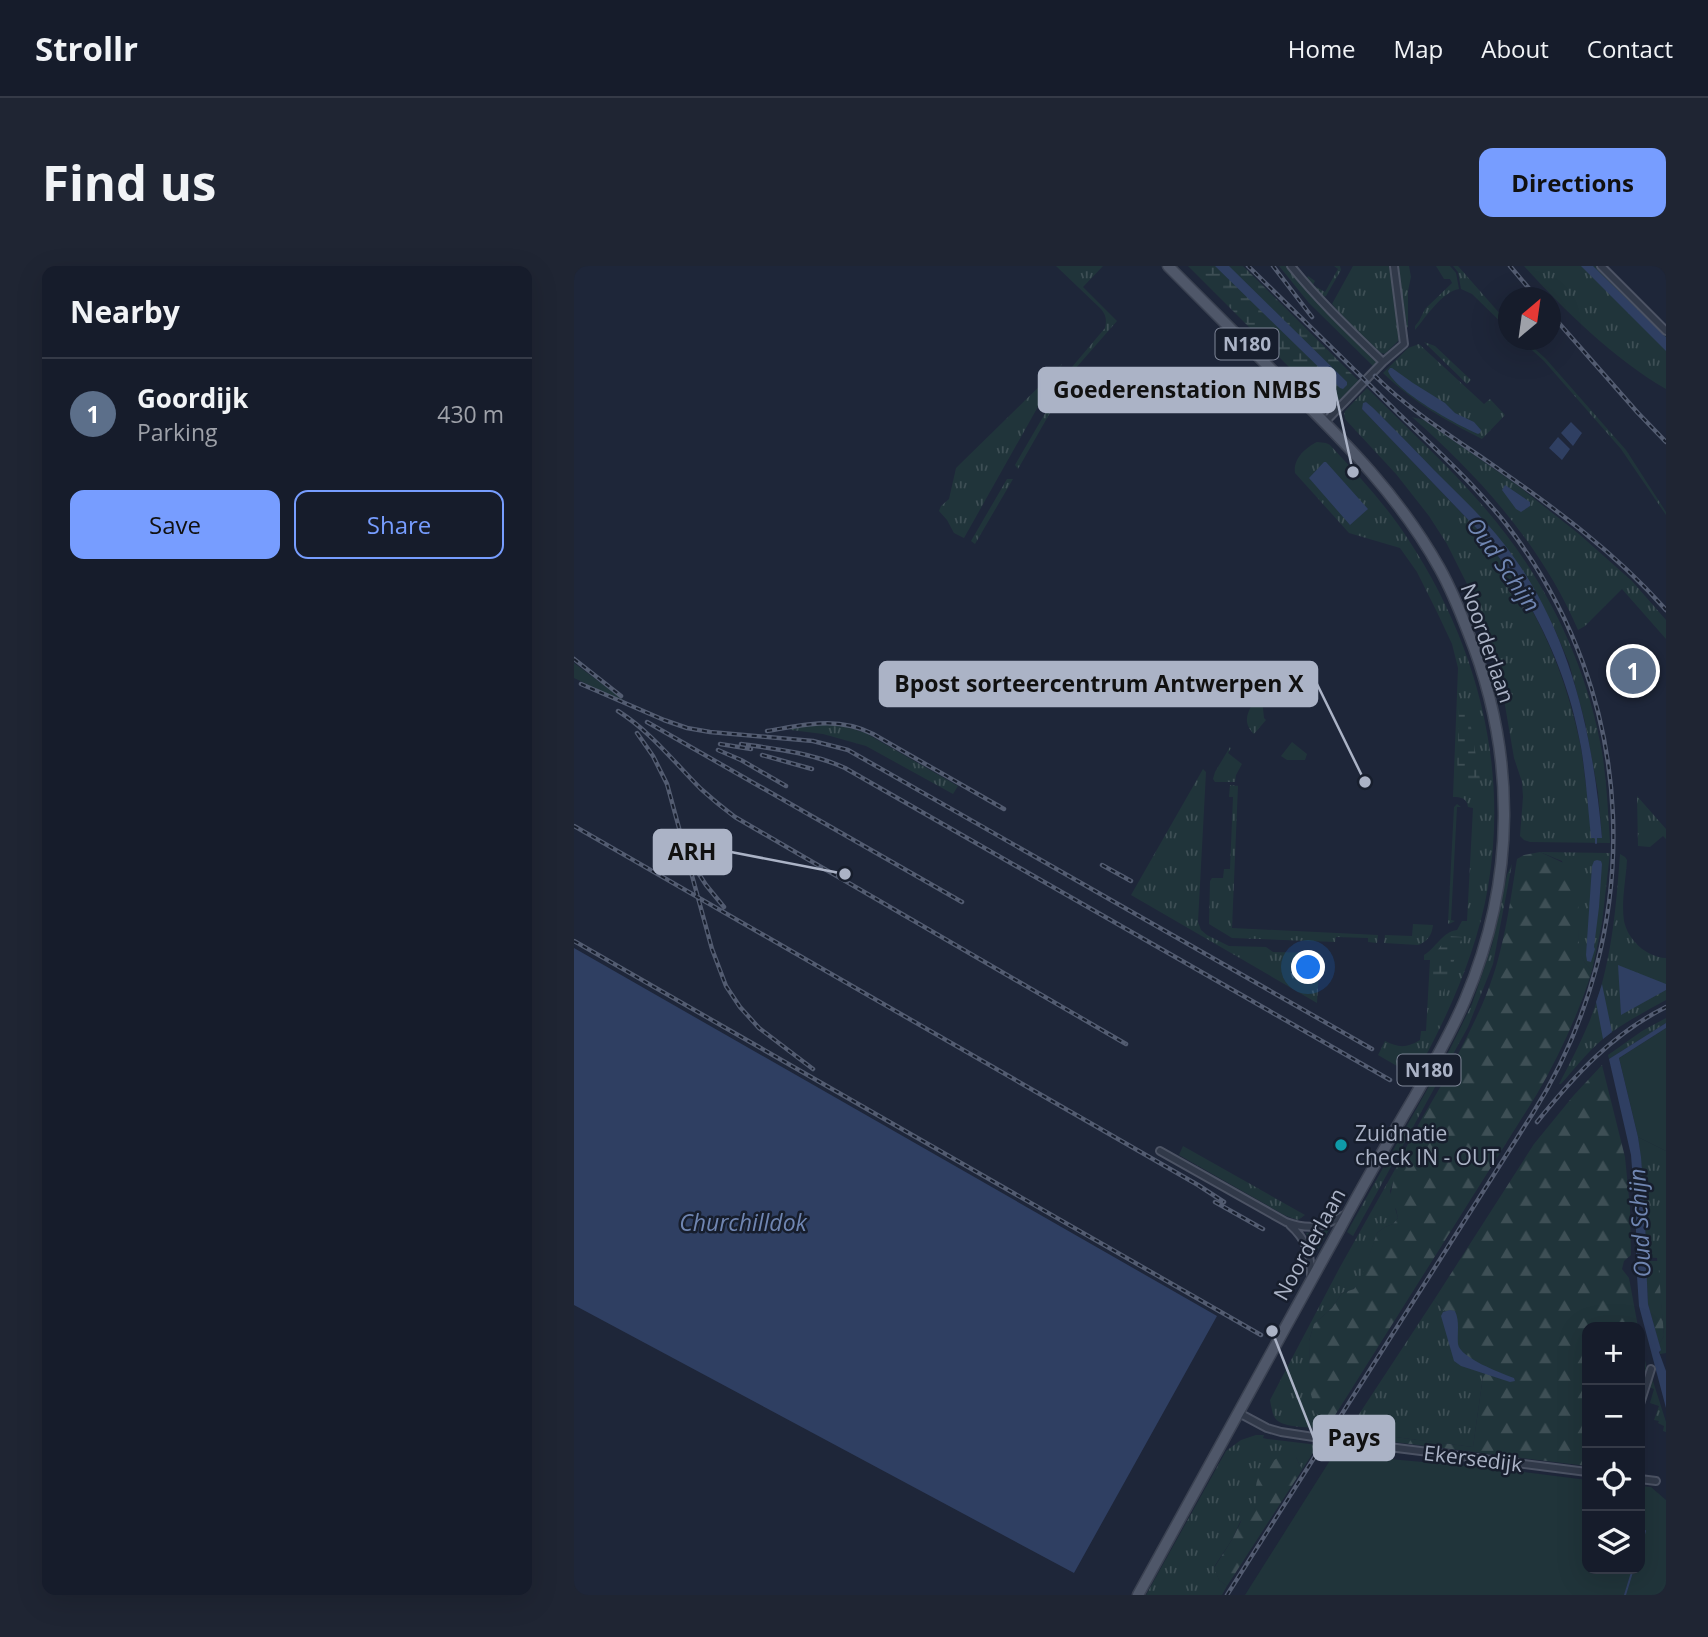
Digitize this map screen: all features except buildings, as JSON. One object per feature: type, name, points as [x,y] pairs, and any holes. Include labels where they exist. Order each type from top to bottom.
[{"type":"main road","name":"Noorderlaan","points":[[1138,1595],[1311,1279],[1448,1037],[1477,971],[1489,931],[1504,845],[1504,810],[1496,726],[1488,688],[1475,648],[1441,571],[1398,504],[1373,472],[1168,266]]},
{"type":"street","points":[[1292,266],[1335,317],[1383,362]]},
{"type":"street","points":[[1325,422],[1404,344],[1394,266]]},
{"type":"street","points":[[1601,266],[1666,331]]},
{"type":"street","points":[[1160,1151],[1299,1227],[1310,1228],[1333,1222],[1348,1213]]},
{"type":"street","points":[[1286,1222],[1297,1231],[1309,1250],[1311,1279]]},
{"type":"street","points":[[1645,1388],[1651,1369]]},
{"type":"street","name":"Ekersedijk","points":[[1239,1413],[1267,1428],[1281,1432],[1582,1471]]},
{"type":"street","points":[[1645,1480],[1656,1481]]},
{"type":"green space","points":[[1056,266],[1103,266],[1083,287],[1117,321],[1075,369],[1018,469],[1015,465],[1072,367],[1106,325],[1101,309]]},
{"type":"green space","points":[[1188,266],[1243,266],[1359,381],[1335,404],[1330,404],[1316,394]]},
{"type":"green space","points":[[1279,266],[1287,266],[1318,304],[1377,362],[1373,366],[1309,303]]},
{"type":"green space","points":[[1334,266],[1340,266],[1341,270],[1326,296],[1322,297],[1306,280],[1308,276],[1315,281],[1313,285],[1325,292],[1338,269]]},
{"type":"green space","points":[[1353,266],[1390,266],[1399,337],[1385,354],[1378,352],[1332,304]]},
{"type":"green space","points":[[1397,266],[1409,266],[1411,277],[1408,291],[1408,326],[1405,333]]},
{"type":"green space","points":[[1436,266],[1450,266],[1456,273],[1459,289],[1446,295],[1415,330],[1425,309],[1452,283],[1450,279],[1444,279]]},
{"type":"green space","points":[[1453,266],[1458,266],[1498,312],[1498,319],[1472,294],[1461,289],[1458,272]]},
{"type":"green space","points":[[1524,266],[1597,266],[1666,335],[1666,389],[1590,333],[1561,305],[1561,287],[1544,287]]},
{"type":"green space","points":[[1424,342],[1435,346],[1471,380],[1467,384]]},
{"type":"green space","points":[[1419,344],[1484,404],[1490,399],[1505,415],[1482,439],[1430,410],[1383,373],[1408,348]]},
{"type":"green space","points":[[1532,350],[1536,350],[1546,359],[1626,450],[1666,515],[1621,449]]},
{"type":"green space","points":[[1062,364],[964,538],[954,533],[939,511],[949,499],[956,468]]},
{"type":"green space","points":[[1367,388],[1441,460],[1483,506],[1525,561],[1559,621],[1585,685],[1595,718],[1605,775],[1610,843],[1530,842],[1520,836],[1522,782],[1514,758],[1495,657],[1475,600],[1447,544],[1429,516],[1396,474],[1345,419],[1346,410]],"holes":[[[1366,402],[1487,524],[1523,571],[1555,630],[1569,663],[1585,722],[1598,792],[1602,838],[1586,786],[1573,713],[1554,657],[1529,605],[1498,555],[1479,531],[1362,409]]]},
{"type":"green space","points":[[1412,417],[1424,420],[1517,485],[1579,534],[1632,581],[1666,620],[1666,639],[1622,589],[1578,630],[1546,570],[1507,514],[1462,464]]},
{"type":"green space","points":[[1317,442],[1330,445],[1371,490],[1399,526],[1432,578],[1469,662],[1490,750],[1494,795],[1493,841],[1483,913],[1458,988],[1411,1083],[1406,1081],[1409,1073],[1378,1055],[1385,1041],[1407,1046],[1420,1040],[1421,1031],[1426,1031],[1430,960],[1424,960],[1424,955],[1443,937],[1457,930],[1462,921],[1467,921],[1473,808],[1468,807],[1463,799],[1453,797],[1458,668],[1452,644],[1437,612],[1417,572],[1400,548],[1349,533],[1295,473],[1301,454]]},
{"type":"green space","points":[[1007,479],[1013,479],[975,544],[971,541]]},
{"type":"green space","points":[[574,663],[629,704],[574,678]]},
{"type":"green space","points":[[1261,690],[1266,720],[1254,734],[1249,728],[1247,717]]},
{"type":"green space","points":[[1459,708],[1468,709],[1480,780],[1457,779]]},
{"type":"green space","points":[[819,724],[840,725],[869,734],[958,786],[953,794],[866,746],[823,734],[791,730]]},
{"type":"green space","points":[[1292,742],[1307,754],[1305,760],[1287,760],[1281,756]]},
{"type":"green space","points":[[1230,747],[1228,753],[1242,764],[1235,782],[1215,782],[1215,772]]},
{"type":"green space","points":[[1203,769],[1206,772],[1198,922],[1201,930],[1229,946],[1266,947],[1273,952],[1320,953],[1317,1003],[1131,895]]},
{"type":"green space","points":[[1230,785],[1238,786],[1232,928],[1378,935],[1377,943],[1368,942],[1368,938],[1336,937],[1335,942],[1232,938],[1209,924],[1210,881],[1212,878],[1223,878],[1224,869],[1230,869],[1233,797],[1229,797]]},
{"type":"green space","points":[[1637,796],[1666,829],[1666,839],[1663,836],[1650,847],[1638,846]]},
{"type":"green space","points":[[1457,804],[1461,807],[1457,807],[1451,920],[1455,921],[1449,924],[1454,807]]},
{"type":"green space","points":[[1540,852],[1610,853],[1602,923],[1592,971],[1579,952],[1578,927],[1562,861]]},
{"type":"green space","points":[[1540,852],[1572,867],[1578,880],[1579,951],[1592,971],[1581,1003],[1537,1094],[1327,1428],[1316,1412],[1310,1391],[1309,1341],[1314,1324],[1332,1308],[1342,1293],[1354,1289],[1360,1281],[1377,1233],[1398,1218],[1396,1209],[1390,1203],[1396,1174],[1408,1145],[1467,1038],[1489,987],[1504,933],[1517,859]]},
{"type":"green space","points":[[1620,854],[1627,860],[1623,906],[1626,928],[1629,935],[1645,951],[1666,958],[1666,1000],[1625,1023],[1605,1038],[1559,1084],[1590,1020],[1603,980],[1614,918]]},
{"type":"green space","points":[[1512,864],[1493,964],[1468,1027],[1353,1236],[1347,1232],[1450,1049],[1472,1004],[1492,945],[1507,875]]},
{"type":"green space","points":[[1413,924],[1433,925],[1424,942],[1418,945],[1384,943],[1385,935],[1412,936]]},
{"type":"green space","points":[[1448,936],[1462,937],[1442,996],[1431,996],[1434,955]]},
{"type":"green space","points":[[1666,1018],[1666,1023],[1609,1059],[1608,1055]]},
{"type":"green space","points":[[1666,1028],[1666,1151],[1638,1137],[1619,1058]]},
{"type":"green space","points":[[1602,1065],[1625,1157],[1631,1255],[1624,1261],[1622,1269],[1629,1278],[1637,1322],[1582,1322],[1582,1465],[1346,1436],[1348,1431],[1473,1447],[1484,1369],[1455,1351],[1451,1317],[1434,1300],[1534,1144]]},
{"type":"green space","points":[[1638,1137],[1666,1151],[1666,1353],[1660,1354],[1659,1344],[1664,1336],[1657,1258],[1646,1257]]},
{"type":"green space","points":[[1183,1146],[1305,1215],[1298,1220],[1286,1216],[1179,1155]]},
{"type":"green space","points":[[1402,1157],[1390,1191],[1398,1218],[1377,1233],[1361,1281],[1354,1289],[1342,1293],[1332,1308],[1314,1324],[1309,1341],[1316,1412],[1327,1428],[1299,1427],[1279,1422],[1272,1411],[1270,1400]]},
{"type":"green space","points":[[1330,1228],[1316,1253],[1306,1233]]},
{"type":"green space","points":[[1646,1261],[1658,1261],[1664,1336],[1659,1344],[1648,1304]]},
{"type":"green space","points":[[1434,1300],[1451,1317],[1484,1369],[1473,1447],[1348,1431]]},
{"type":"green space","points":[[1652,1378],[1666,1422],[1666,1432],[1659,1421],[1654,1420],[1659,1406],[1650,1403],[1654,1389],[1649,1387]]},
{"type":"green space","points":[[1264,1435],[1263,1438],[1267,1439],[1318,1445],[1302,1470],[1296,1457],[1256,1487],[1257,1504],[1254,1510],[1240,1522],[1214,1567],[1219,1580],[1227,1586],[1222,1595],[1146,1595],[1226,1451],[1241,1440]]},
{"type":"green space","points":[[1288,1453],[1296,1457],[1302,1470],[1227,1586],[1219,1580],[1214,1568],[1245,1513],[1254,1510],[1257,1480],[1263,1470]]},
{"type":"green space","points":[[1334,1454],[1582,1479],[1582,1574],[1645,1574],[1645,1486],[1651,1487],[1666,1500],[1666,1595],[1245,1595]]},
{"type":"water","points":[[1215,266],[1229,266],[1347,382],[1347,385],[1343,389],[1340,388]]},
{"type":"water","points":[[1581,266],[1593,266],[1666,337],[1666,351]]},
{"type":"water","points":[[1390,368],[1445,403],[1455,413],[1474,422],[1481,430],[1480,433],[1456,423],[1414,397],[1393,379],[1388,371]]},
{"type":"water","points":[[1366,402],[1496,534],[1527,576],[1546,611],[1562,647],[1584,721],[1602,838],[1591,838],[1583,758],[1575,717],[1556,660],[1530,606],[1479,531],[1362,409],[1363,403]]},
{"type":"water","points":[[1571,422],[1582,433],[1573,446],[1561,433]]},
{"type":"water","points":[[1558,437],[1570,449],[1562,460],[1549,448]]},
{"type":"water","points":[[1324,462],[1368,509],[1350,525],[1309,478]]},
{"type":"water","points":[[1505,485],[1530,502],[1530,506],[1521,512],[1516,509],[1502,490]]},
{"type":"water","points":[[1597,860],[1602,864],[1595,949],[1591,962],[1587,961],[1586,955],[1592,866]]},
{"type":"water","name":"Churchilldok","points":[[574,948],[1217,1316],[1074,1573],[574,1305]]},
{"type":"water","points":[[1618,965],[1666,984],[1666,990],[1621,1015]]},
{"type":"water","points":[[1602,984],[1612,1032],[1603,1039],[1596,1002]]},
{"type":"water","points":[[1666,1023],[1666,1028],[1619,1058],[1641,1157],[1646,1257],[1636,1258],[1631,1155],[1609,1059]]},
{"type":"water","points":[[1636,1261],[1646,1261],[1648,1304],[1666,1371],[1666,1408],[1645,1322],[1639,1306]]},
{"type":"water","points":[[1450,1310],[1457,1315],[1460,1349],[1473,1360],[1514,1378],[1515,1381],[1510,1382],[1461,1366],[1454,1361],[1441,1316],[1443,1312]]},
{"type":"waterway","name":"Oud Schijn","points":[[1596,836],[1596,843]]},
{"type":"waterway","points":[[1625,1595],[1631,1574]]},
{"type":"railway","points":[[1227,1595],[1533,1113],[1570,1042],[1596,968],[1610,891],[1613,814],[1604,738],[1583,663],[1550,591],[1506,524],[1454,467],[1248,266]]},
{"type":"railway","points":[[1273,266],[1312,317]]},
{"type":"railway","points":[[1510,266],[1528,287]]},
{"type":"railway","points":[[1561,326],[1666,442]]},
{"type":"railway","points":[[1375,376],[1416,411],[1583,531],[1626,569],[1666,610]]},
{"type":"railway","points":[[574,659],[621,696]]},
{"type":"railway","points":[[581,684],[687,728],[813,741],[848,750],[1372,1049]]},
{"type":"railway","points":[[618,711],[652,738],[701,789],[735,817],[1126,1044]]},
{"type":"railway","points":[[647,722],[962,902]]},
{"type":"railway","points":[[767,731],[821,724],[860,728],[1004,809]]},
{"type":"railway","points":[[637,733],[653,756],[667,784],[712,949],[726,986],[759,1028],[813,1069]]},
{"type":"railway","points":[[720,744],[751,749]]},
{"type":"railway","points":[[741,744],[807,755],[845,768],[1390,1080]]},
{"type":"railway","points":[[718,750],[786,786]]},
{"type":"railway","points":[[762,755],[812,769]]},
{"type":"railway","points":[[574,826],[1224,1202]]},
{"type":"railway","points":[[1102,865],[1131,881]]},
{"type":"railway","points":[[695,868],[724,907]]},
{"type":"railway","points":[[574,941],[1261,1335]]},
{"type":"railway","points":[[1537,1122],[1595,1057],[1628,1030],[1666,1007]]},
{"type":"railway","points":[[1215,1202],[1263,1229]]},
{"type":"place","name":"Goederenstation NMBS","points":[[1353,472]]},
{"type":"place","name":"Goordijk","points":[[1633,671]]},
{"type":"place","name":"Bpost sorteercentrum Antwerpen X","points":[[1365,782]]},
{"type":"place","name":"ARH","points":[[845,874]]},
{"type":"place","name":"Zuidnatie check IN - OUT","points":[[1341,1145]]},
{"type":"place","name":"Pays","points":[[1272,1331]]}]
